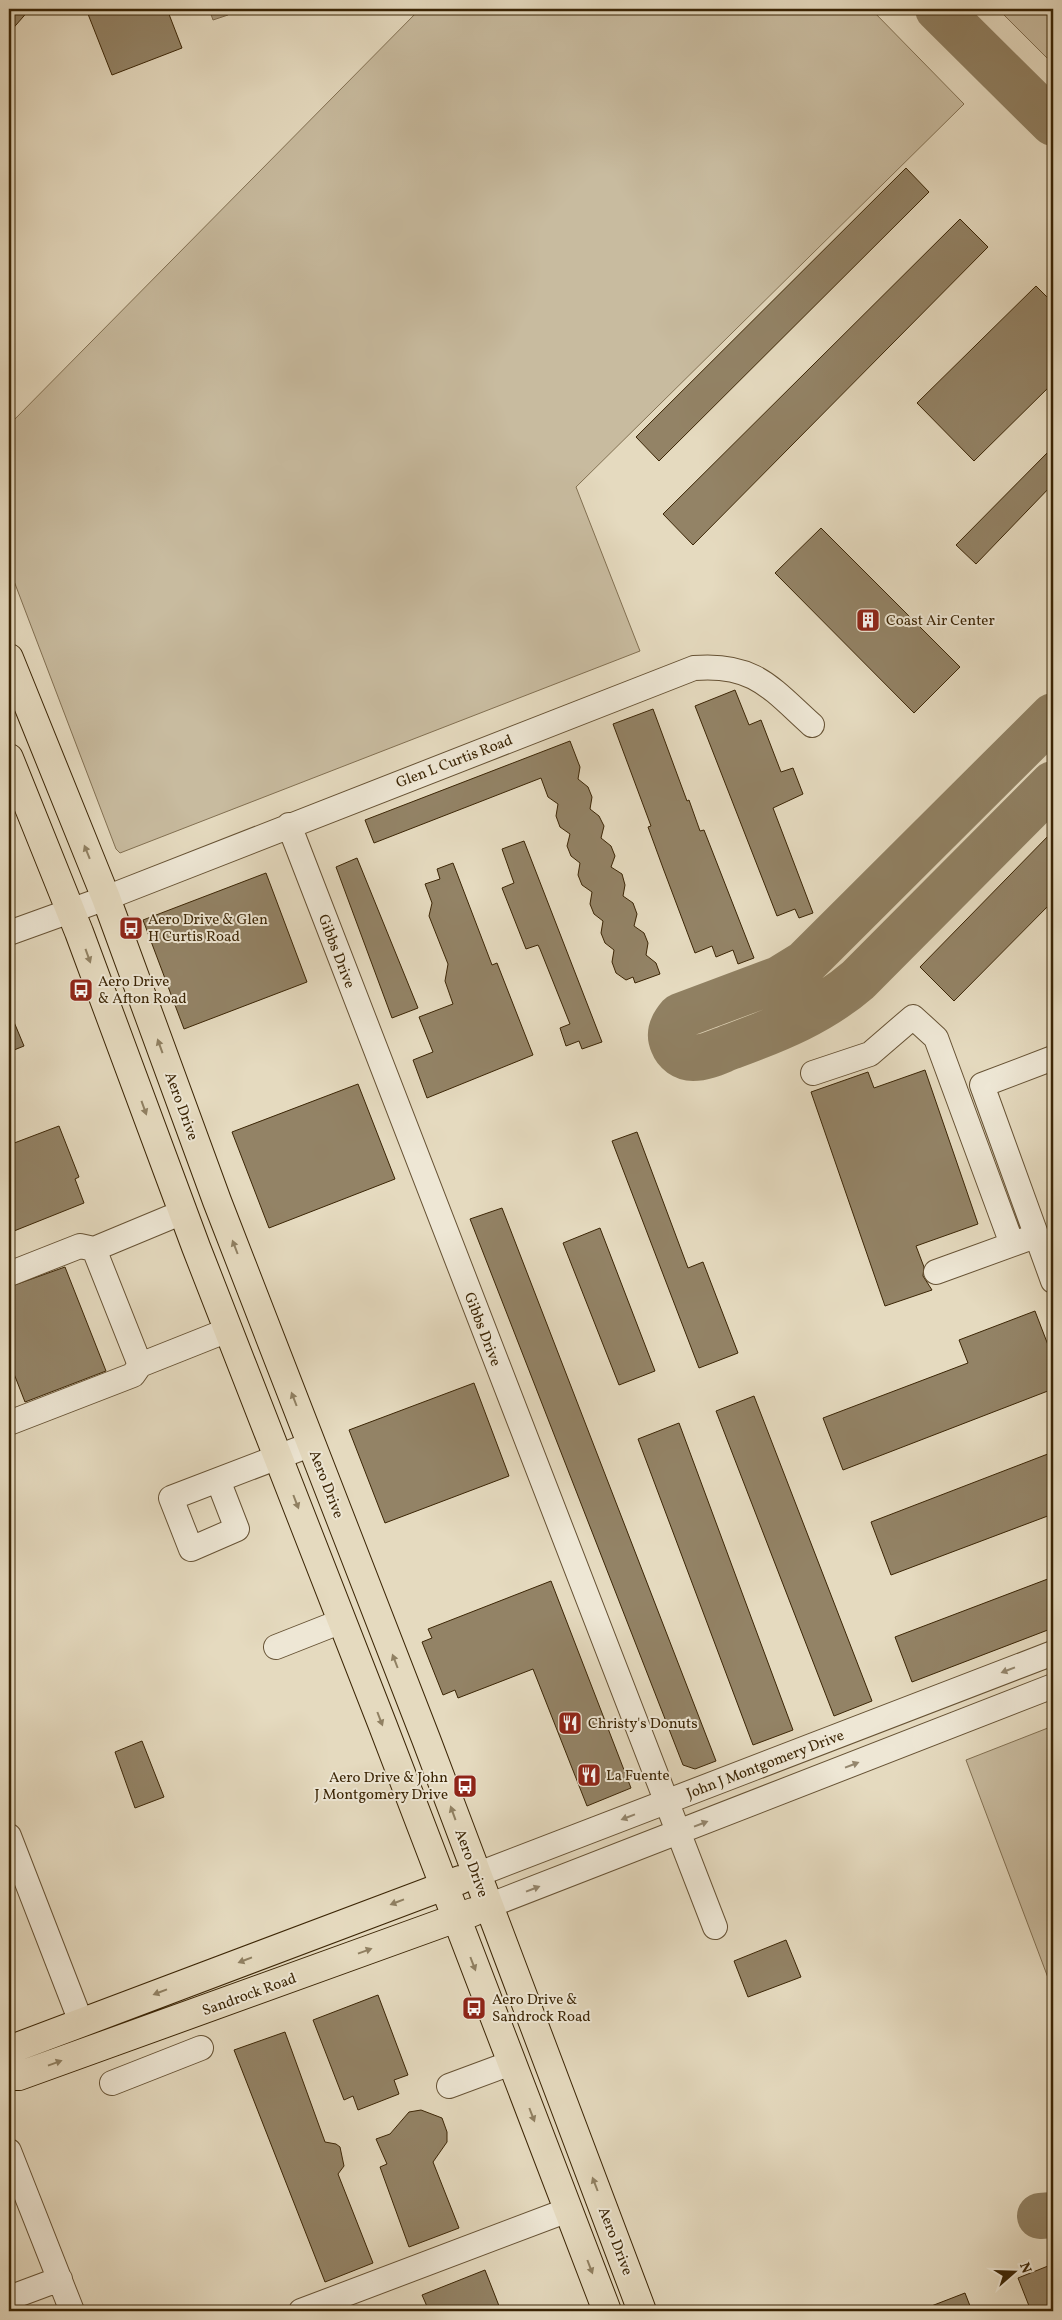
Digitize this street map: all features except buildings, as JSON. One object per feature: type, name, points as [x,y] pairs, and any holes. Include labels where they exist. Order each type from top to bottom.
[{"type":"main road","name":"Aero Drive","points":[[9,658],[183,1212],[607,2311]]},
{"type":"main road","name":"Aero Drive","points":[[9,758],[87,904],[217,1201],[426,1738],[476,1875],[546,2053],[642,2311]]},
{"type":"main road","points":[[9,2050],[476,1875]]},
{"type":"main road","name":"Sandrock Road","points":[[9,2076],[28,2073],[488,1906]]},
{"type":"street","name":"Glen L Curtis Road","points":[[9,933],[694,668],[715,666],[733,669],[761,679],[812,725]]},
{"type":"street","name":"Gibbs Drive","points":[[289,825],[716,1927]]},
{"type":"street","points":[[813,1073],[870,1054],[913,1017],[936,1038],[1012,1244]]},
{"type":"street","points":[[1053,1058],[982,1085],[1043,1243],[1053,1281]]},
{"type":"street","points":[[970,1131],[995,1121]]},
{"type":"street","points":[[9,1274],[80,1246],[94,1249],[183,1212]]},
{"type":"street","points":[[936,1272],[1012,1244],[1043,1243]]},
{"type":"street","points":[[94,1249],[140,1365]]},
{"type":"street","points":[[9,1423],[133,1375],[140,1365],[228,1330]]},
{"type":"street","points":[[218,1480],[312,1444]]},
{"type":"street","points":[[276,1647],[342,1621]]},
{"type":"street","name":"John J Montgomery Drive","points":[[476,1875],[1053,1653]]},
{"type":"street","points":[[488,1906],[1053,1686]]},
{"type":"street","points":[[9,1836],[80,2022]]},
{"type":"street","points":[[112,2083],[201,2048]]},
{"type":"street","points":[[449,2086],[511,2063]]},
{"type":"street","points":[[9,2151],[72,2311]]},
{"type":"street","points":[[301,2311],[568,2210]]},
{"type":"street","points":[[9,2298],[60,2279]]},
{"type":"shaded area","points":[[209,9],[226,9],[228,15],[213,20]]},
{"type":"shaded area","points":[[420,9],[871,9],[964,104],[576,487],[640,651],[120,853],[116,849],[9,568],[9,425]]},
{"type":"shaded area","points":[[998,9],[1053,9],[1053,64]]},
{"type":"shaded area","points":[[1053,1726],[1053,1991],[966,1760]]},
{"type":"taxiway","points":[[938,9],[1053,123]]},
{"type":"taxiway","points":[[1053,716],[805,963],[779,979],[680,1016],[673,1025],[671,1032],[676,1050],[690,1058],[714,1054],[799,1019],[844,991],[858,980],[1053,784]]},
{"type":"taxiway","points":[[1040,2216],[1053,2215]]},
{"type":"place","name":"Coast Air Center","points":[[868,620]]},
{"type":"place","name":"Aero Drive & Glen H Curtis Road","points":[[131,928]]},
{"type":"place","name":"Aero Drive & Afton Road","points":[[81,990]]},
{"type":"place","name":"Christy's Donuts","points":[[570,1723]]},
{"type":"place","name":"La Fuente","points":[[589,1775]]},
{"type":"place","name":"Aero Drive & John J Montgomery Drive","points":[[465,1786]]},
{"type":"place","name":"Aero Drive & Sandrock Road","points":[[474,2008]]}]
